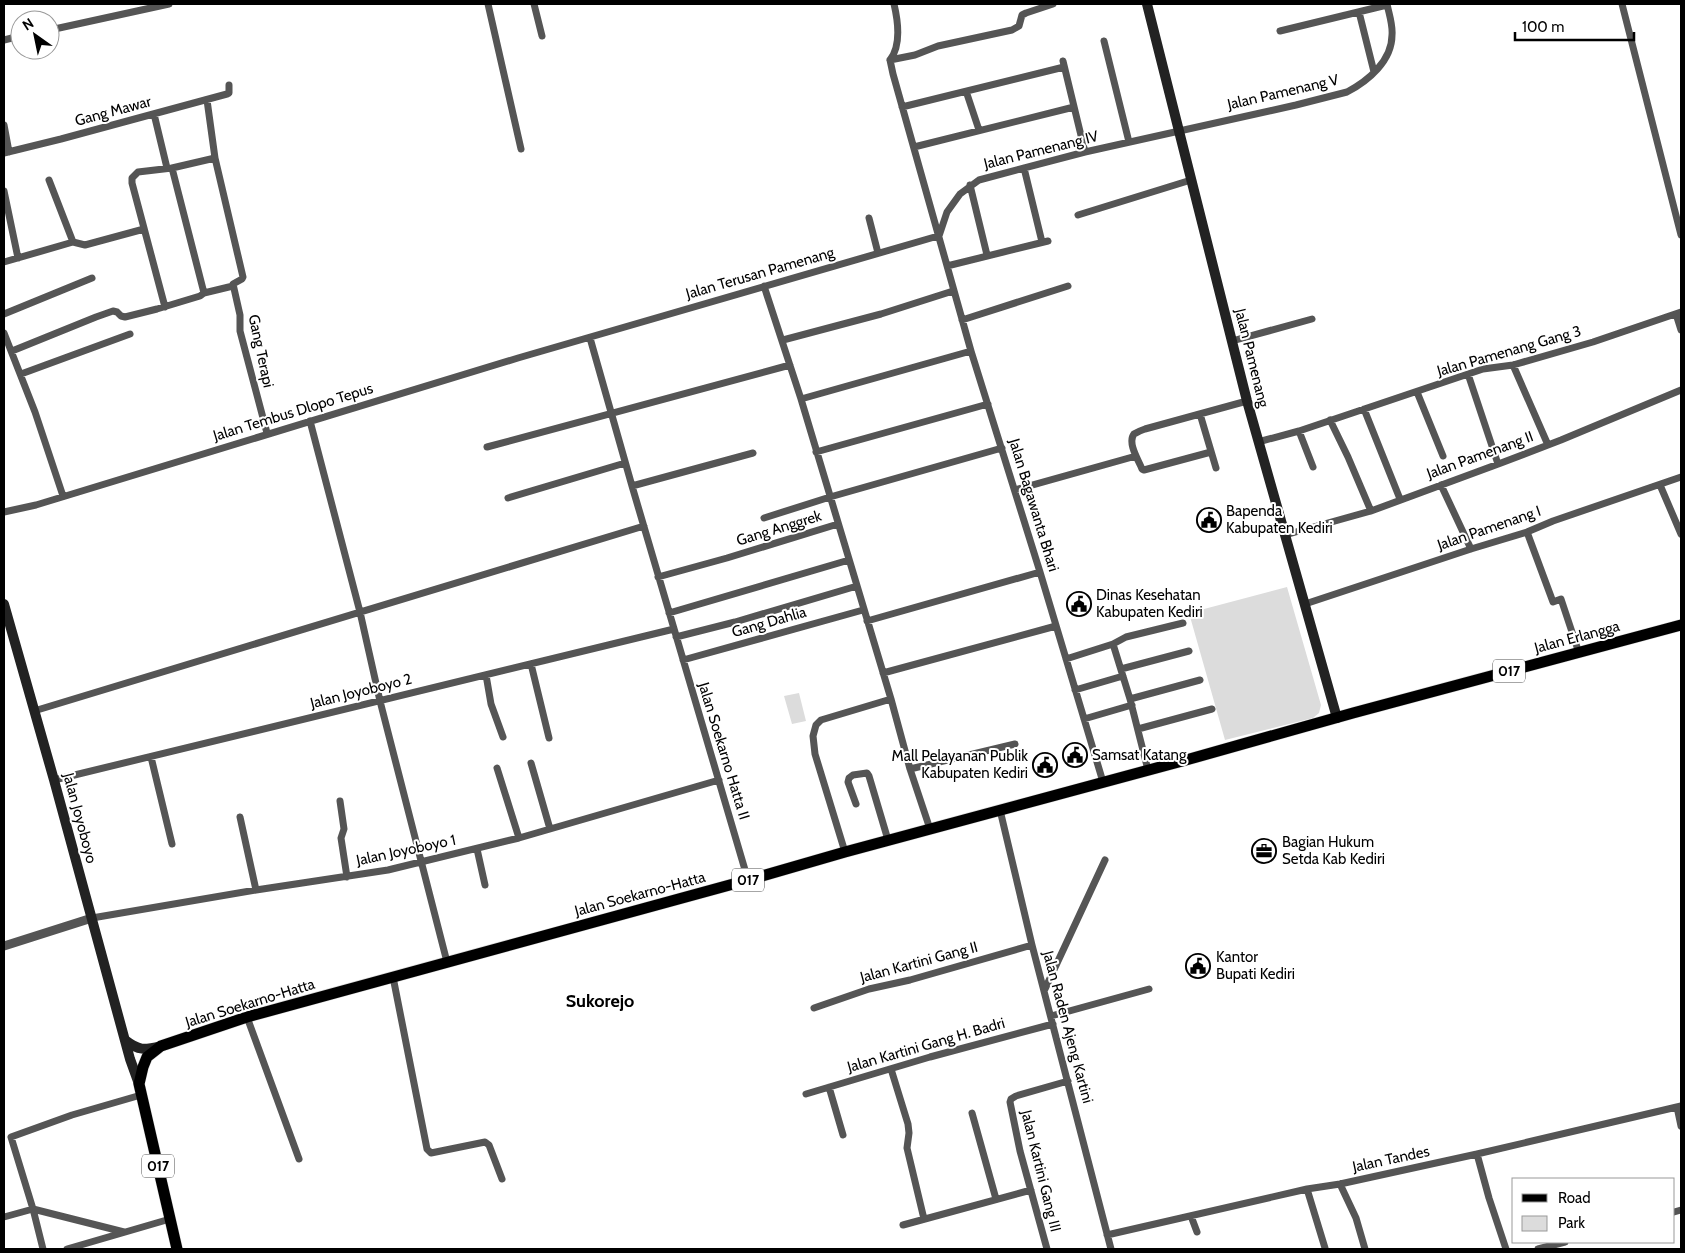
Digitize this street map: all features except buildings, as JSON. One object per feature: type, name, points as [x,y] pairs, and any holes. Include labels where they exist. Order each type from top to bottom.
[{"type":"main road","name":"Jalan Pamenang","points":[[1147,4],[1247,401],[1337,718]]},
{"type":"main road","name":"Jalan Joyoboyo","points":[[4,604],[130,1059],[139,1084]]},
{"type":"main road","name":"Jalan Erlangga","points":[[1337,718],[1681,625]]},
{"type":"main road","name":"Jalan Soekarno-Hatta","points":[[139,1084],[142,1067],[147,1057],[161,1046],[247,1017],[1337,718]]},
{"type":"main road","points":[[125,1040],[134,1048],[141,1049],[161,1046]]},
{"type":"main road","name":"017","points":[[139,1084],[177,1249]]},
{"type":"street","points":[[60,28],[169,4]]},
{"type":"street","points":[[488,4],[521,149]]},
{"type":"street","points":[[534,4],[542,36]]},
{"type":"street","points":[[890,60],[894,55],[897,39],[894,4]]},
{"type":"street","points":[[890,60],[915,55],[938,46],[1012,30],[1019,26],[1022,15],[1026,12],[1053,4]]},
{"type":"street","points":[[1280,31],[1387,4]]},
{"type":"street","name":"Jalan Pamenang V","points":[[1178,130],[1296,105],[1347,92],[1354,88],[1385,61],[1393,34],[1387,4]]},
{"type":"street","points":[[1622,4],[1681,235]]},
{"type":"street","points":[[1359,12],[1374,72]]},
{"type":"street","points":[[1104,41],[1129,142]]},
{"type":"street","name":"Jalan Bagawanta Bhari","points":[[890,60],[953,291],[1103,782]]},
{"type":"street","points":[[902,107],[1063,64],[1086,152]]},
{"type":"street","name":"Gang Mawar","points":[[7,152],[206,100],[229,89]]},
{"type":"street","points":[[966,91],[979,130]]},
{"type":"street","points":[[12,351],[113,311],[125,317],[233,286],[234,282],[242,279],[215,158],[206,100]]},
{"type":"street","points":[[914,147],[1074,107]]},
{"type":"street","points":[[154,114],[204,293]]},
{"type":"street","points":[[4,125],[7,152]]},
{"type":"street","name":"Jalan Pamenang IV","points":[[938,236],[947,212],[960,194],[979,180],[1178,130]]},
{"type":"street","points":[[165,307],[132,178],[138,172],[169,168],[215,158]]},
{"type":"street","points":[[947,266],[1045,242],[1024,168]]},
{"type":"street","points":[[49,180],[73,242]]},
{"type":"street","points":[[1078,215],[1191,180]]},
{"type":"street","points":[[970,185],[987,255]]},
{"type":"street","points":[[4,191],[18,258]]},
{"type":"street","points":[[869,218],[878,253]]},
{"type":"street","points":[[4,262],[73,242],[85,245],[144,229]]},
{"type":"street","name":"Jalan Terusan Pamenang","points":[[590,338],[938,236]]},
{"type":"street","points":[[4,314],[92,278]]},
{"type":"street","name":"Gang Terapi","points":[[233,286],[240,315],[242,336],[266,433]]},
{"type":"street","points":[[764,286],[783,340],[850,560],[910,769],[930,830]]},
{"type":"street","points":[[962,320],[1068,286]]},
{"type":"street","points":[[783,340],[880,314],[953,291]]},
{"type":"street","points":[[1678,313],[1681,330]]},
{"type":"street","name":"Jalan Pamenang Gang 3","points":[[1258,442],[1299,431],[1468,374],[1489,368],[1513,365],[1593,342],[1678,313]]},
{"type":"street","points":[[1232,341],[1312,319]]},
{"type":"street","points":[[4,333],[21,374],[63,496]]},
{"type":"street","points":[[21,374],[130,334]]},
{"type":"street","name":"Jalan Tembus Dlopo Tepus","points":[[4,512],[590,338]]},
{"type":"street","name":"Jalan Soekarno Hatta II","points":[[590,338],[658,577],[748,880]]},
{"type":"street","points":[[801,399],[971,351]]},
{"type":"street","points":[[487,447],[790,365]]},
{"type":"street","points":[[1513,365],[1548,445]]},
{"type":"street","points":[[1468,374],[1498,464]]},
{"type":"street","name":"Jalan Pamenang II","points":[[1285,535],[1371,511],[1548,445],[1681,390]]},
{"type":"street","points":[[1417,392],[1443,456]]},
{"type":"street","points":[[1211,452],[1149,470],[1142,469],[1136,456],[1132,438],[1135,433],[1145,429],[1247,401]]},
{"type":"street","points":[[816,452],[988,404]]},
{"type":"street","points":[[1364,409],[1400,500]]},
{"type":"street","points":[[1200,414],[1216,468]]},
{"type":"street","points":[[1330,420],[1371,511]]},
{"type":"street","points":[[310,421],[448,962]]},
{"type":"street","points":[[1299,431],[1313,467]]},
{"type":"street","points":[[764,518],[830,497],[1002,448]]},
{"type":"street","points":[[632,486],[753,453]]},
{"type":"street","points":[[1015,490],[1136,456]]},
{"type":"street","points":[[508,498],[625,463]]},
{"type":"street","name":"Jalan Pamenang I","points":[[1305,604],[1527,532],[1553,521],[1681,477]]},
{"type":"street","points":[[1441,485],[1471,549]]},
{"type":"street","points":[[1660,485],[1681,534]]},
{"type":"street","name":"Gang Anggrek","points":[[658,577],[838,524]]},
{"type":"street","points":[[34,711],[644,526]]},
{"type":"street","points":[[1527,532],[1553,602],[1561,599],[1579,653]]},
{"type":"street","points":[[669,613],[850,560]]},
{"type":"street","points":[[868,621],[1040,572]]},
{"type":"street","name":"Jalan Joyoboyo 2","points":[[54,780],[532,664],[744,619],[857,586]]},
{"type":"street","name":"Gang Dahlia","points":[[683,660],[864,610]]},
{"type":"street","points":[[1066,659],[1113,644],[1126,637],[1183,623]]},
{"type":"street","points":[[883,673],[1056,626]]},
{"type":"street","points":[[1113,644],[1131,702],[1148,770]]},
{"type":"street","points":[[1075,690],[1122,672],[1189,651]]},
{"type":"street","points":[[532,664],[549,738]]},
{"type":"street","points":[[486,675],[492,704],[503,737]]},
{"type":"street","points":[[1084,719],[1200,680]]},
{"type":"street","points":[[845,852],[815,754],[814,731],[816,725],[821,720],[891,699]]},
{"type":"street","points":[[1138,729],[1212,709]]},
{"type":"street","points":[[910,769],[1015,744]]},
{"type":"street","points":[[151,756],[172,844]]},
{"type":"street","points":[[531,763],[550,830]]},
{"type":"street","points":[[497,768],[518,838]]},
{"type":"street","points":[[856,804],[848,782],[849,778],[853,775],[867,772],[888,840]]},
{"type":"street","name":"Jalan Joyoboyo 1","points":[[92,918],[388,870],[550,830],[719,780]]},
{"type":"street","points":[[340,801],[344,829],[340,838],[347,877]]},
{"type":"street","name":"Jalan Raden Ajeng Kartini","points":[[1000,810],[1032,945],[1111,1249]]},
{"type":"street","points":[[240,817],[256,890]]},
{"type":"street","points":[[477,849],[486,885]]},
{"type":"street","points":[[1045,990],[1105,860]]},
{"type":"street","points":[[4,946],[92,918]]},
{"type":"street","name":"Jalan Kartini Gang II","points":[[814,1008],[860,992],[910,980],[1032,945]]},
{"type":"street","points":[[394,977],[427,1149],[431,1153],[486,1142],[489,1145],[502,1179]]},
{"type":"street","points":[[1051,1016],[1149,989]]},
{"type":"street","points":[[247,1017],[299,1159]]},
{"type":"street","name":"Jalan Kartini Gang H. Badri","points":[[806,1094],[1053,1024]]},
{"type":"street","points":[[891,1069],[908,1124],[909,1133],[906,1148],[924,1219]]},
{"type":"street","name":"Jalan Kartini Gang III","points":[[1047,1249],[1020,1151],[1010,1102],[1011,1099],[1068,1081]]},
{"type":"street","points":[[829,1087],[843,1135]]},
{"type":"street","points":[[42,1249],[33,1209],[11,1137],[72,1115],[142,1095]]},
{"type":"street","points":[[1679,1106],[1681,1126]]},
{"type":"street","name":"Jalan Tandes","points":[[1107,1235],[1306,1189],[1340,1184],[1477,1154],[1679,1106]]},
{"type":"street","points":[[972,1113],[996,1199]]},
{"type":"street","points":[[1477,1154],[1506,1249]]},
{"type":"street","points":[[1340,1184],[1356,1218],[1365,1249]]},
{"type":"street","points":[[1306,1189],[1325,1248]]},
{"type":"street","points":[[903,1225],[1031,1190]]},
{"type":"street","points":[[4,1217],[33,1209],[124,1232]]},
{"type":"street","points":[[1191,1216],[1197,1232]]},
{"type":"street","points":[[67,1249],[170,1219]]},
{"type":"street","points":[[1538,1249],[1562,1243]]},
{"type":"green space","points":[[1287,587],[1321,705],[1319,713],[1313,718],[1225,740],[1189,613]]},
{"type":"green space","points":[[799,693],[806,721],[792,724],[784,696]]},
{"type":"place","name":"Bapenda Kabupaten Kediri","points":[[1209,520]]},
{"type":"place","name":"Dinas Kesehatan Kabupaten Kediri","points":[[1079,604]]},
{"type":"place","name":"Samsat Katang","points":[[1075,755]]},
{"type":"place","name":"Mall Pelayanan Publik Kabupaten Kediri","points":[[1045,765]]},
{"type":"place","name":"Bagian Hukum Setda Kab Kediri","points":[[1264,851]]},
{"type":"place","name":"Kantor Bupati Kediri","points":[[1198,966]]},
{"type":"district","name":"Sukorejo","points":[[600,1001]]}]
